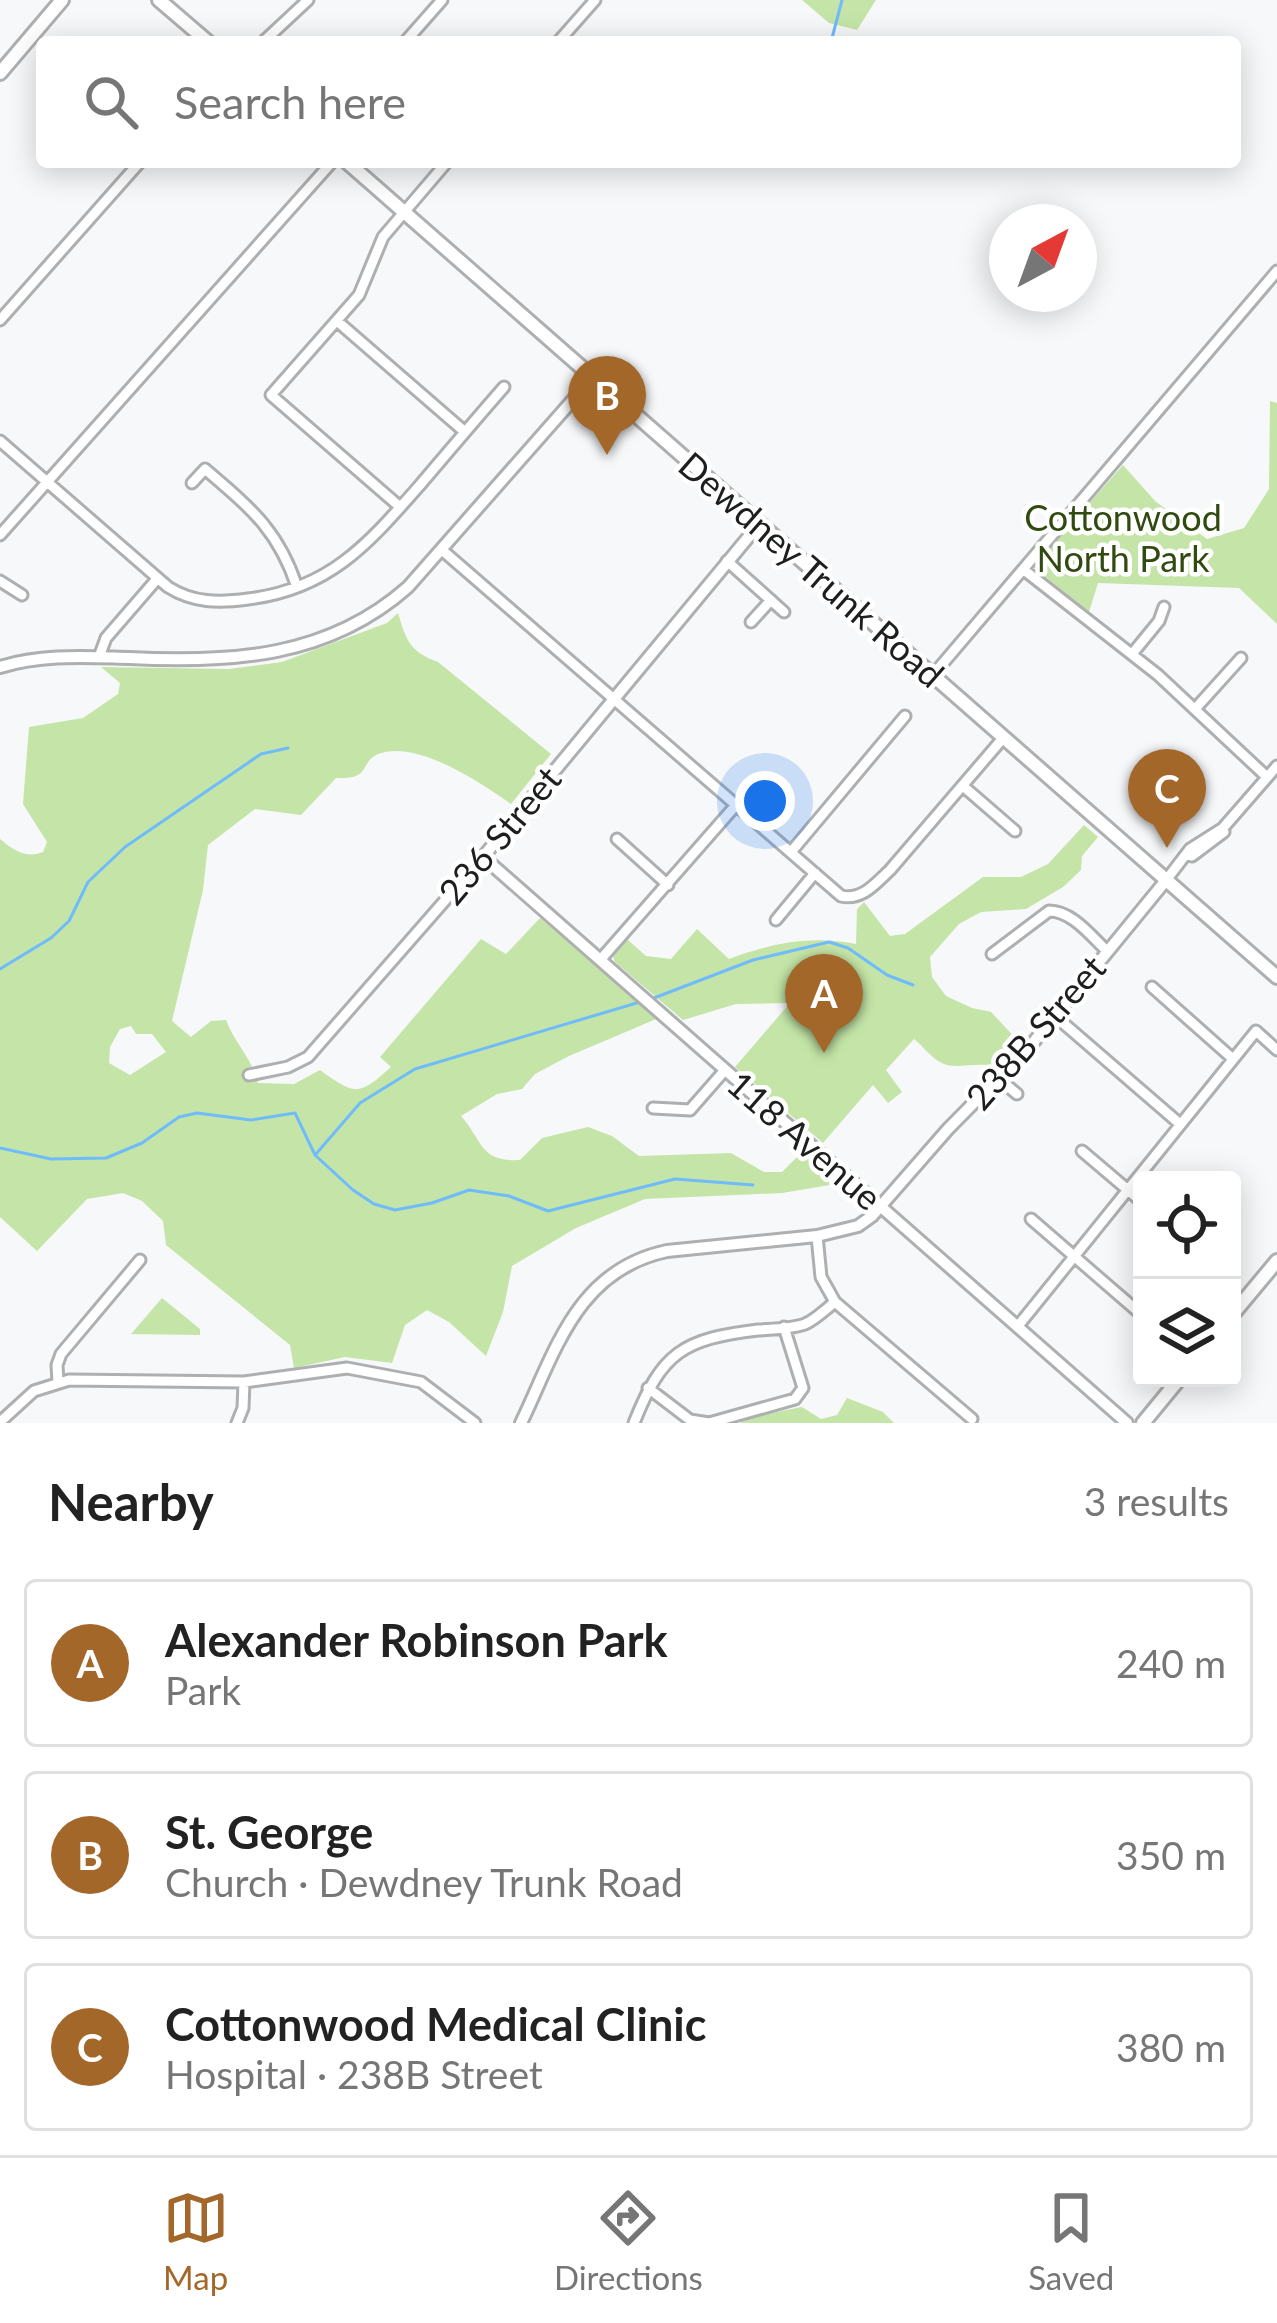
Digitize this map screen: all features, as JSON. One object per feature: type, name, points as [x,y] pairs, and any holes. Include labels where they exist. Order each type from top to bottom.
[{"type":"main road","points":[[1,69],[62,0]]},
{"type":"main road","points":[[160,0],[201,36]]},
{"type":"main road","name":"Dewdney Trunk Road","points":[[354,168],[1277,976]]},
{"type":"main road","points":[[1241,1304],[1277,1261]]},
{"type":"main road","points":[[1143,1423],[1173,1387]]},
{"type":"street","points":[[269,36],[308,0]]},
{"type":"street","points":[[410,36],[442,0]]},
{"type":"street","points":[[563,36],[595,0]]},
{"type":"street","points":[[0,320],[135,168]]},
{"type":"street","points":[[0,535],[327,168]]},
{"type":"street","points":[[400,507],[271,395],[359,295],[381,242],[443,168]]},
{"type":"street","points":[[933,675],[1277,271]]},
{"type":"street","points":[[337,321],[465,432]]},
{"type":"street","points":[[0,667],[43,658],[225,660],[314,644],[388,604],[442,550],[593,377]]},
{"type":"street","points":[[0,441],[157,579],[189,598],[230,601],[297,587],[348,561],[504,387]]},
{"type":"street","points":[[192,483],[205,469],[256,514],[279,542],[297,587]]},
{"type":"street","name":"236 Street","points":[[249,1075],[288,1067],[308,1057],[483,857],[760,524]]},
{"type":"street","points":[[442,550],[841,896],[851,898],[870,889],[890,870],[1004,737]]},
{"type":"street","points":[[727,561],[784,612]]},
{"type":"street","points":[[1024,569],[1132,654],[1268,777]]},
{"type":"street","points":[[99,657],[106,638],[157,579]]},
{"type":"street","points":[[0,581],[22,596]]},
{"type":"street","points":[[751,622],[771,600]]},
{"type":"street","points":[[1132,654],[1160,621],[1164,607]]},
{"type":"street","points":[[1195,709],[1241,658]]},
{"type":"street","points":[[791,852],[905,716]]},
{"type":"street","name":"238B Street","points":[[882,1208],[1055,1016],[1195,845],[1223,827],[1277,766]]},
{"type":"street","points":[[963,785],[1015,831]]},
{"type":"street","points":[[601,959],[736,805]]},
{"type":"street","points":[[617,839],[668,885]]},
{"type":"street","name":"118 Avenue","points":[[483,857],[1126,1423]]},
{"type":"street","points":[[776,920],[814,873]]},
{"type":"street","points":[[992,954],[1056,910],[1107,951]]},
{"type":"street","points":[[1152,987],[1233,1059]]},
{"type":"street","points":[[1055,1016],[1180,1124]]},
{"type":"street","points":[[1018,1326],[1256,1030],[1277,1050]]},
{"type":"street","points":[[653,1108],[690,1110],[725,1070]]},
{"type":"street","points":[[998,1077],[1017,1094]]},
{"type":"street","points":[[1082,1151],[1133,1195]]},
{"type":"street","points":[[521,1423],[575,1312],[589,1292],[619,1269],[667,1251],[817,1236],[857,1226],[882,1208]]},
{"type":"street","points":[[1030,1219],[1133,1307]]},
{"type":"street","points":[[817,1236],[821,1277],[835,1302],[972,1419]]},
{"type":"street","points":[[58,1382],[57,1365],[67,1346],[140,1260]]},
{"type":"street","points":[[634,1423],[648,1388],[666,1362],[690,1345],[711,1336],[808,1323],[835,1302]]},
{"type":"street","points":[[648,1388],[690,1420],[709,1423],[795,1400],[803,1388],[784,1327]]},
{"type":"street","points":[[0,1422],[28,1395],[58,1382],[244,1382],[347,1368],[421,1382],[476,1423]]},
{"type":"street","points":[[237,1423],[244,1382]]},
{"type":"green space","points":[[802,0],[876,0],[857,30],[829,23]]},
{"type":"green space","name":"Cottonwood North Park","points":[[1270,401],[1277,403],[1277,624],[1239,588],[1098,583],[1089,612],[1033,567],[1123,465],[1155,501],[1207,539],[1244,528],[1269,489]]},
{"type":"green space","points":[[398,613],[415,649],[438,662],[551,754],[511,804],[449,766],[396,751],[374,756],[356,776],[336,778],[301,815],[255,809],[208,845],[203,890],[172,1021],[191,1037],[211,1021],[226,1020],[258,1083],[294,1084],[320,1070],[349,1088],[363,1088],[391,1067],[380,1057],[481,939],[506,954],[540,918],[661,1017],[569,1056],[535,1074],[522,1089],[497,1094],[461,1116],[489,1154],[520,1160],[542,1138],[588,1127],[612,1136],[639,1156],[731,1153],[764,1172],[782,1172],[805,1149],[840,1180],[782,1193],[645,1199],[576,1228],[512,1266],[503,1312],[486,1356],[449,1322],[427,1310],[405,1325],[392,1363],[345,1357],[294,1368],[290,1345],[166,1245],[163,1221],[142,1201],[123,1193],[87,1199],[37,1251],[0,1217],[0,839],[20,852],[43,852],[47,842],[23,804],[29,727],[83,718],[118,694],[120,683],[101,667],[229,669],[282,662],[387,623]],"holes":[[[131,1026],[136,1034],[152,1034],[166,1052],[130,1075],[109,1063],[110,1047],[120,1029]]]},
{"type":"green space","points":[[1084,825],[1098,837],[1082,856],[1081,870],[1063,887],[1026,909],[981,912],[959,924],[930,957],[932,977],[946,996],[991,1012],[1020,1043],[994,1066],[955,1066],[940,1062],[914,1039],[886,1070],[902,1092],[888,1103],[873,1085],[823,1143],[735,1067],[790,1003],[736,1004],[683,1020],[613,956],[627,939],[646,956],[671,959],[697,929],[729,959],[792,942],[856,944],[857,909],[864,902],[890,936],[905,934],[983,877],[1021,877],[1048,864]]},
{"type":"green space","points":[[162,1298],[200,1329],[200,1335],[131,1334]]},
{"type":"green space","points":[[847,1398],[883,1412],[894,1423],[740,1423],[802,1407],[821,1419],[837,1415]]},
{"type":"waterway","points":[[833,36],[842,0]]},
{"type":"waterway","points":[[0,969],[51,938],[69,921],[88,882],[125,847],[261,754],[288,748]]},
{"type":"waterway","points":[[654,998],[753,960],[829,942],[913,985]]},
{"type":"waterway","points":[[316,1154],[360,1103],[415,1069],[640,1002]]},
{"type":"waterway","points":[[0,1148],[51,1159],[106,1158],[142,1143],[179,1117],[197,1113],[251,1120],[295,1113],[315,1155],[353,1190],[374,1204],[395,1210],[469,1190],[509,1196],[548,1211],[675,1179],[753,1185]]},
{"type":"place","name":"St. George","points":[[607,455]]},
{"type":"place","name":"Cottonwood Medical Clinic","points":[[1167,848]]},
{"type":"place","name":"Alexander Robinson Park","points":[[824,1053]]}]
